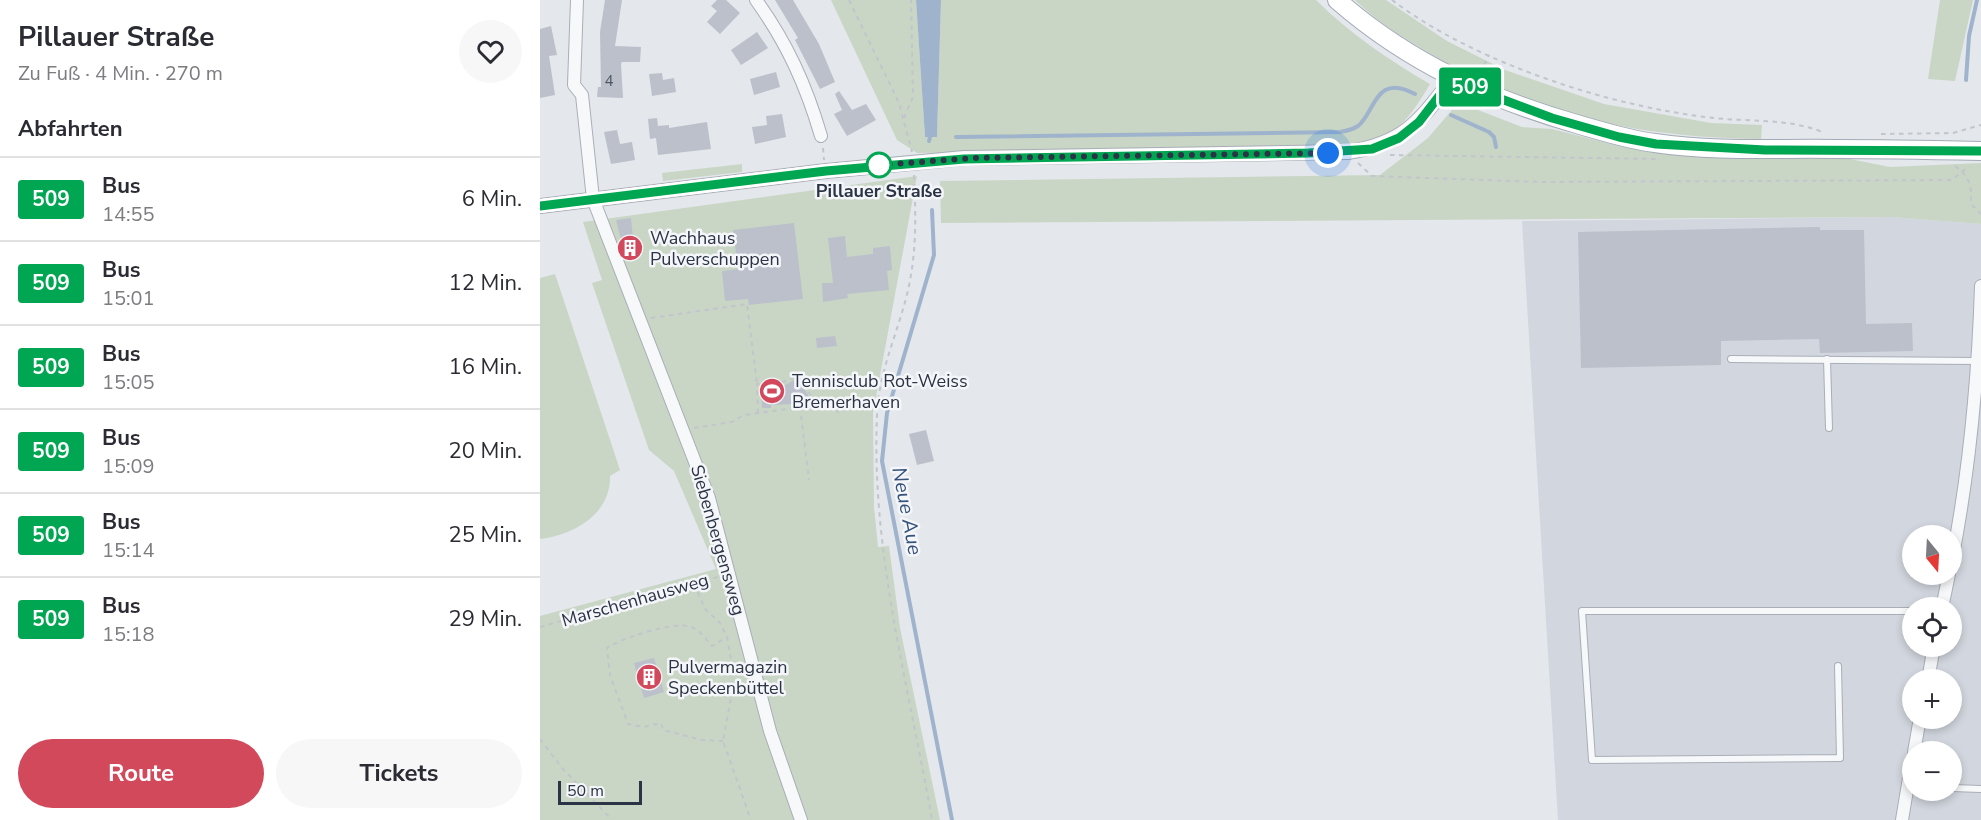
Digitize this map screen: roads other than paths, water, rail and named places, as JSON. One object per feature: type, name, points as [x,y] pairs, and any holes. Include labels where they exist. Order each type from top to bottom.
[{"type":"main road","points":[[1337,0],[1386,39],[1472,88],[1552,118],[1619,137],[1656,144],[1765,150],[1981,151]]},
{"type":"street","name":"Siebenbergensweg","points":[[577,0],[574,85],[582,95],[593,199],[709,498],[770,731],[801,820]]},
{"type":"street","points":[[756,0],[794,60],[808,93],[821,136]]},
{"type":"street","points":[[540,206],[914,162],[976,158],[1348,152],[1372,149],[1399,138],[1419,122],[1453,78]]},
{"type":"street","points":[[1959,525],[1967,483],[1979,361],[1981,286]]},
{"type":"street","points":[[1902,820],[1907,801]]},
{"type":"lane","points":[[1731,359],[1979,361]]},
{"type":"lane","points":[[1827,359],[1830,428]]},
{"type":"lane","points":[[1838,666],[1840,758],[1592,760],[1582,611],[1902,611]]},
{"type":"lane","points":[[1962,788],[1981,789]]},
{"type":"water","points":[[916,0],[941,0],[937,137],[925,137]]},
{"type":"waterway","points":[[1966,80],[1969,36],[1977,0]]},
{"type":"waterway","points":[[956,137],[1340,132],[1358,126],[1384,91],[1392,88],[1415,94]]},
{"type":"waterway","points":[[1451,115],[1489,132],[1494,137],[1496,147]]},
{"type":"waterway","name":"Neue Aue","points":[[929,141],[931,133]]},
{"type":"waterway","name":"Neue Aue","points":[[932,210],[934,255],[887,413],[882,461],[952,820]]},
{"type":"place","name":"Pillauer Straße","points":[[879,165]]},
{"type":"place","name":"Wachhaus Pulverschuppen","points":[[630,248]]},
{"type":"place","name":"Tennisclub Rot-Weiss Bremerhaven","points":[[772,391]]},
{"type":"place","name":"Pulvermagazin Speckenbüttel","points":[[649,677]]}]
